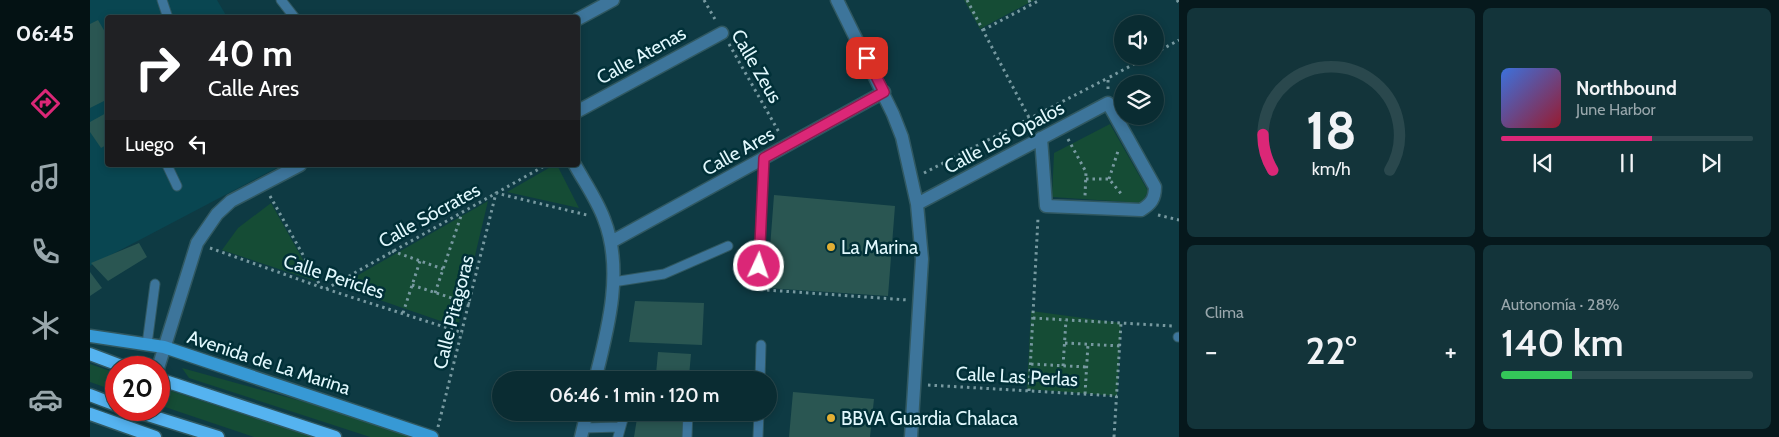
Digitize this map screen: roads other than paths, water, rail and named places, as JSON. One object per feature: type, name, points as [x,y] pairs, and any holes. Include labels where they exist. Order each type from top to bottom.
[{"type":"main road","name":"Avenida de La Marina","points":[[90,336],[164,347],[435,433]]},
{"type":"main road","points":[[90,354],[105,360]]},
{"type":"main road","points":[[170,383],[335,437]]},
{"type":"main road","points":[[90,396],[105,401]]},
{"type":"main road","points":[[90,414],[154,437]]},
{"type":"main road","points":[[163,421],[218,437]]},
{"type":"street","points":[[580,19],[613,0]]},
{"type":"street","points":[[837,0],[884,92],[902,138],[918,204],[922,259],[911,437]]},
{"type":"street","name":"Calle Atenas","points":[[580,110],[722,32]]},
{"type":"street","name":"Calle Ares","points":[[611,242],[884,92]]},
{"type":"street","name":"Calle Los Opalos","points":[[918,204],[1108,103],[1154,186],[1155,196],[1150,205],[1141,210],[1046,206],[1041,139]]},
{"type":"street","points":[[161,356],[197,244],[217,214],[231,201],[296,167]]},
{"type":"street","points":[[576,167],[604,218],[611,242],[614,271],[601,371]]},
{"type":"lane","points":[[162,0],[167,15]]},
{"type":"lane","points":[[281,0],[293,15]]},
{"type":"lane","points":[[758,284],[764,158]]},
{"type":"lane","points":[[168,167],[178,186]]},
{"type":"lane","points":[[613,282],[664,274],[728,246]]},
{"type":"lane","points":[[147,344],[155,284]]},
{"type":"lane","points":[[760,371],[761,345]]},
{"type":"lane","points":[[618,437],[622,421]]},
{"type":"lane","points":[[687,437],[688,421]]},
{"type":"lane","points":[[758,437],[759,421]]},
{"type":"lane","points":[[582,432],[620,427]]},
{"type":"place","name":"La Marina","points":[[831,247]]},
{"type":"place","name":"BBVA Guardia Chalaca","points":[[831,418]]}]
